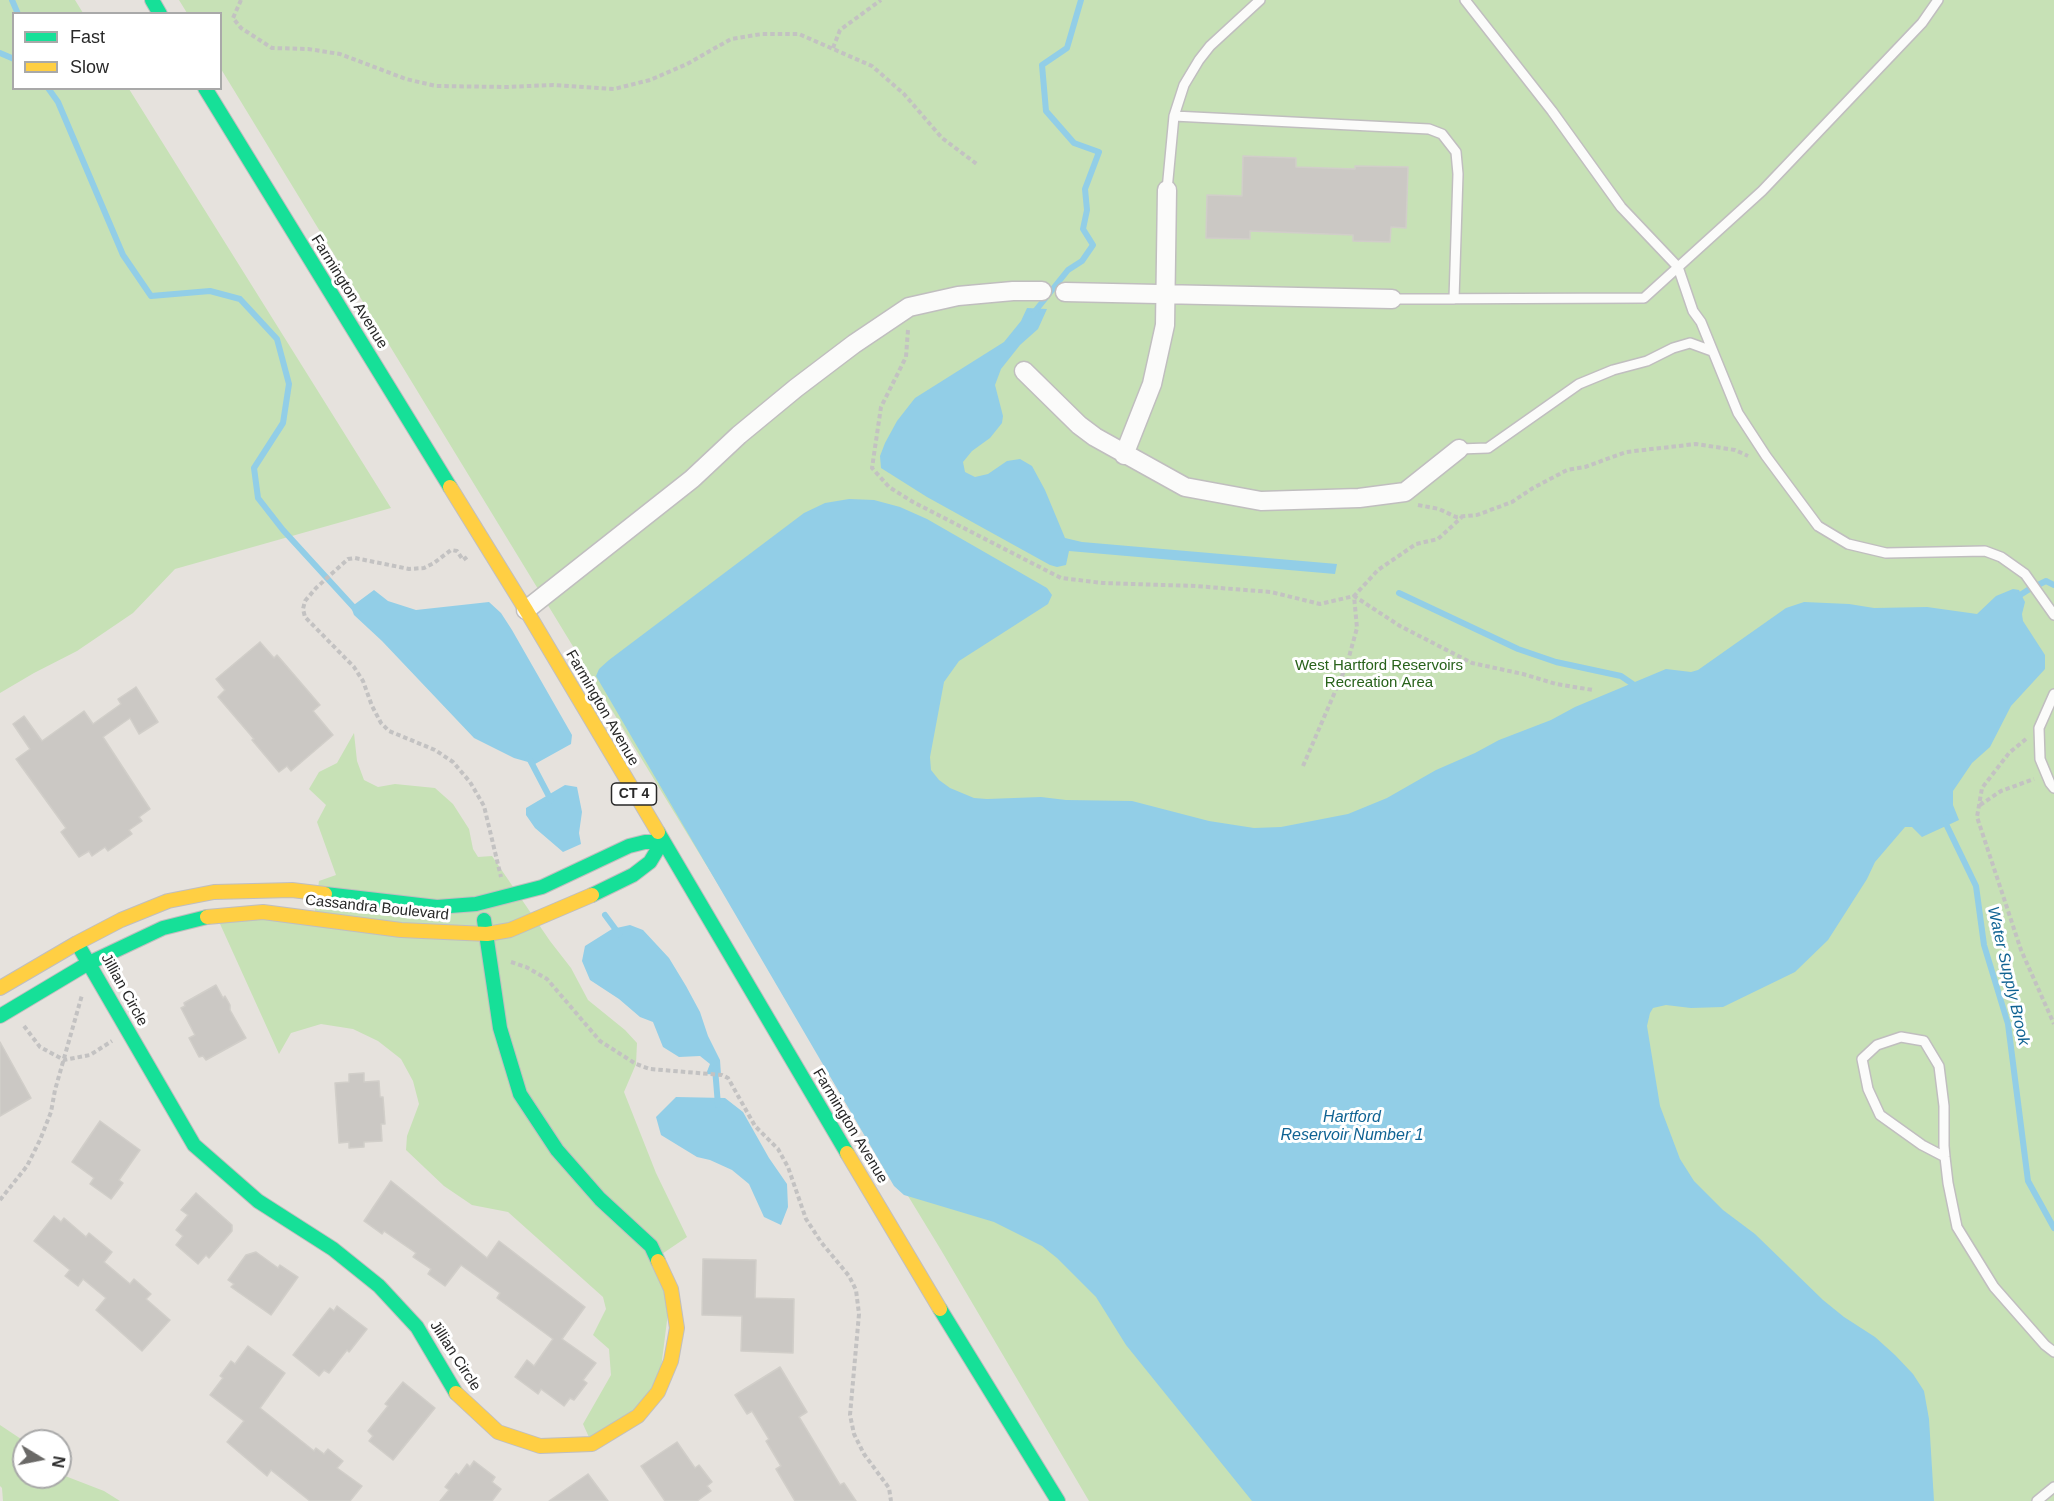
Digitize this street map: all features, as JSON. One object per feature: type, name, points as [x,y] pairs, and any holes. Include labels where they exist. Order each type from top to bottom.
[{"type":"street","name":"Farmington Avenue","points":[[207,90],[526,610],[933,1298],[1058,1501]]},
{"type":"street","points":[[1124,455],[1152,384],[1165,325],[1167,190]]},
{"type":"street","points":[[526,610],[693,478],[739,435],[796,388],[854,344],[909,307],[958,296],[1042,291]]},
{"type":"street","points":[[1065,292],[1392,299]]},
{"type":"street","points":[[1024,371],[1079,425],[1104,444],[1124,455],[1185,487],[1261,501],[1359,498],[1405,492],[1459,449]]},
{"type":"street","name":"Cassandra Boulevard","points":[[0,988],[121,920],[168,901],[214,892],[292,890],[437,907],[480,903],[542,887],[629,846],[645,842],[662,842]]},
{"type":"street","name":"Cassandra Boulevard","points":[[6,1013],[90,962],[164,928],[216,915],[263,912],[401,930],[487,934],[510,930],[581,901],[633,874],[650,862],[662,842]]},
{"type":"street","name":"Jillian Circle","points":[[77,943],[195,1145],[258,1201],[333,1249],[379,1286],[417,1327],[458,1397],[498,1432],[540,1446],[592,1444],[638,1416],[658,1392],[671,1361],[677,1328],[670,1290],[651,1246],[600,1199],[557,1150],[520,1095],[500,1028],[487,934],[480,903]]},
{"type":"lane","points":[[1167,190],[1174,116],[1184,85],[1210,46],[1260,0]]},
{"type":"lane","points":[[1465,0],[1552,111],[1622,207],[1678,267],[1693,311],[1701,322],[1738,413],[1766,456],[1818,526],[1848,544],[1886,553],[1984,551],[2001,557],[2025,574],[2054,615]]},
{"type":"lane","points":[[1392,299],[1644,298],[1762,191],[1922,23],[1938,0]]},
{"type":"lane","points":[[1174,116],[1429,129],[1442,134],[1456,152],[1458,174],[1454,299]]},
{"type":"lane","points":[[1042,291],[1065,292]]},
{"type":"lane","points":[[1459,449],[1488,448],[1579,384],[1613,370],[1647,361],[1673,348],[1690,343],[1712,351]]},
{"type":"lane","points":[[2054,694],[2039,728],[2040,759],[2054,788]]},
{"type":"lane","points":[[1945,1157],[1922,1145],[1880,1115],[1868,1089],[1862,1059],[1877,1045],[1900,1037],[1924,1041],[1939,1066],[1944,1106],[1945,1157],[1957,1227],[1994,1287],[2045,1345],[2054,1352]]},
{"type":"lane","points":[[2037,1501],[2054,1487]]},
{"type":"path","points":[[241,0],[233,18],[241,28],[272,48],[308,49],[340,54],[406,79],[436,86],[553,85],[614,89],[650,80],[687,64],[731,39],[762,34],[799,34],[872,66],[904,94],[942,138],[978,165]]},
{"type":"path","points":[[833,48],[840,30],[881,0]]},
{"type":"path","points":[[909,307],[906,357],[881,407],[872,468],[889,487],[913,502],[1061,578],[1103,583],[1195,586],[1271,592],[1320,604],[1354,596],[1378,570],[1416,544],[1438,539],[1462,517]]},
{"type":"path","points":[[1392,493],[1419,506],[1439,509],[1455,517],[1462,517],[1494,510],[1567,470],[1585,467],[1626,452],[1696,444],[1735,450],[1752,458]]},
{"type":"path","points":[[451,550],[424,568],[410,569],[355,558],[348,559],[316,588],[305,601],[303,609],[305,617],[354,667],[363,681],[381,723],[390,731],[435,750],[453,762],[470,782],[484,806],[505,898]]},
{"type":"path","points":[[1354,596],[1400,626],[1472,663],[1556,684],[1593,690]]},
{"type":"path","points":[[1304,766],[1347,664],[1357,628],[1354,596]]},
{"type":"path","points":[[2039,728],[2009,753],[1983,788],[1977,817],[2020,950],[2054,1024]]},
{"type":"path","points":[[1978,806],[2007,788],[2047,776]]},
{"type":"path","points":[[510,930],[511,962],[526,967],[546,979],[600,1041],[636,1064],[650,1069],[705,1073],[728,1078],[755,1126],[778,1149],[788,1167],[806,1219],[821,1242],[849,1276],[856,1290],[859,1314],[850,1415],[854,1434],[864,1454],[889,1488],[891,1501]]},
{"type":"path","points":[[0,1200],[27,1166],[40,1140],[51,1112],[82,993]]},
{"type":"path","points":[[6,1013],[40,1047],[64,1060],[90,1055],[128,1031]]},
{"type":"green space","points":[[0,0],[75,0],[82,12],[12,12],[12,90],[130,90],[391,508],[175,569],[133,613],[77,651],[0,693]]},
{"type":"green space","name":"West Hartford Reservoirs Recreation Area","points":[[179,0],[2054,0],[2054,1501],[1089,1501],[941,1250],[222,71],[222,12],[186,12]]},
{"type":"green space","points":[[354,733],[357,761],[364,780],[378,787],[395,784],[435,788],[453,804],[469,829],[473,849],[478,857],[492,856],[571,968],[588,1000],[625,1030],[637,1043],[636,1064],[624,1092],[656,1173],[687,1237],[656,1258],[671,1289],[658,1392],[592,1444],[583,1424],[611,1375],[609,1349],[593,1335],[606,1309],[603,1297],[508,1212],[472,1205],[444,1186],[406,1150],[407,1136],[419,1104],[413,1081],[401,1059],[378,1041],[353,1029],[321,1024],[291,1033],[279,1054],[216,915],[314,918],[319,881],[336,875],[317,822],[326,805],[309,789],[319,772],[337,763]]},
{"type":"green space","points":[[0,1425],[12,1433],[12,1489],[72,1489],[72,1479],[104,1491],[120,1501],[3,1501],[0,1486]]},
{"type":"water","points":[[1027,308],[1047,309],[1038,329],[1020,345],[1001,369],[995,385],[1003,416],[1002,423],[990,438],[972,451],[963,462],[965,472],[975,477],[988,474],[1007,461],[1020,459],[1032,466],[1045,490],[1065,538],[1082,542],[1337,564],[1335,574],[1069,551],[1066,565],[1057,567],[927,497],[881,468],[880,456],[885,443],[897,421],[915,398],[1004,342],[1021,321]]},
{"type":"water","name":"Hartford Reservoir Number 1","points":[[849,499],[874,500],[900,507],[927,519],[1047,588],[1052,595],[1048,604],[959,661],[944,682],[930,757],[931,770],[939,780],[950,788],[974,798],[1041,797],[1066,800],[1132,801],[1209,821],[1254,828],[1281,827],[1348,814],[1387,798],[1436,770],[1499,740],[1551,720],[1575,707],[1666,669],[1691,672],[1698,670],[1786,608],[1804,602],[1849,604],[1874,608],[1927,607],[1977,614],[1996,596],[2013,589],[2019,590],[2025,602],[2023,621],[2045,655],[2045,669],[2011,706],[1990,747],[1972,763],[1953,791],[1953,805],[1959,820],[1922,837],[1912,827],[1905,827],[1875,862],[1867,879],[1828,940],[1795,972],[1723,1007],[1691,1008],[1666,1005],[1653,1008],[1647,1026],[1660,1106],[1680,1159],[1694,1181],[1723,1210],[1755,1234],[1823,1300],[1875,1337],[1895,1355],[1913,1374],[1924,1391],[1929,1419],[1934,1501],[1252,1501],[1126,1345],[1096,1297],[1057,1258],[1042,1246],[994,1222],[904,1195],[894,1186],[596,676],[599,669],[609,660],[804,513],[825,503]]},
{"type":"water","points":[[374,590],[388,601],[416,610],[489,602],[501,613],[512,630],[572,735],[571,744],[535,764],[514,758],[474,738],[382,641],[354,615],[351,607]]},
{"type":"water","points":[[565,785],[577,787],[582,812],[579,833],[581,844],[563,852],[535,828],[526,815],[526,808]]},
{"type":"water","points":[[630,925],[643,930],[669,958],[686,986],[700,1012],[708,1036],[720,1060],[721,1075],[706,1074],[710,1064],[700,1056],[679,1057],[663,1047],[653,1022],[640,1017],[619,999],[590,980],[582,961],[585,946],[612,929]]},
{"type":"water","points":[[676,1097],[725,1098],[743,1112],[769,1158],[787,1184],[788,1207],[781,1225],[764,1217],[749,1184],[732,1170],[697,1157],[661,1135],[656,1117]]},
{"type":"building","points":[[1243,156],[1296,158],[1296,167],[1355,169],[1355,166],[1408,167],[1406,228],[1391,227],[1390,242],[1353,241],[1353,235],[1250,231],[1250,239],[1206,238],[1207,195],[1242,196]]},
{"type":"building","points":[[260,642],[274,658],[277,655],[320,705],[313,711],[333,735],[291,771],[287,766],[279,772],[218,697],[225,690],[216,679]]},
{"type":"building","points":[[136,687],[158,722],[139,734],[130,718],[103,737],[150,809],[139,817],[142,821],[129,830],[132,834],[108,851],[105,847],[92,856],[89,851],[79,857],[61,832],[66,828],[16,759],[30,749],[13,724],[24,716],[42,741],[84,711],[93,724],[121,704],[118,699]]},
{"type":"building","points":[[216,985],[223,998],[225,996],[246,1038],[206,1060],[203,1056],[199,1057],[189,1038],[195,1035],[181,1008],[185,1006],[184,1003]]},
{"type":"building","points":[[0,1042],[31,1098],[0,1116]]},
{"type":"building","points":[[364,1073],[364,1082],[379,1081],[385,1124],[381,1124],[382,1141],[364,1142],[364,1147],[349,1148],[349,1142],[339,1143],[335,1083],[349,1082],[349,1074]]},
{"type":"building","points":[[100,1121],[140,1150],[119,1180],[123,1183],[111,1199],[90,1184],[94,1178],[72,1162]]},
{"type":"building","points":[[391,1181],[487,1258],[499,1241],[585,1307],[562,1339],[596,1363],[583,1380],[587,1383],[574,1400],[570,1398],[564,1406],[541,1389],[538,1394],[515,1377],[527,1360],[534,1366],[553,1339],[497,1298],[500,1293],[461,1265],[445,1286],[428,1274],[431,1269],[413,1257],[416,1253],[384,1231],[382,1234],[364,1221]]},
{"type":"building","points":[[196,1193],[232,1225],[232,1231],[209,1258],[206,1255],[198,1264],[176,1245],[183,1236],[176,1230],[188,1215],[181,1210]]},
{"type":"building","points":[[54,1216],[61,1222],[64,1218],[86,1237],[89,1233],[112,1252],[104,1262],[130,1284],[134,1279],[151,1294],[146,1299],[170,1320],[142,1351],[96,1310],[106,1298],[83,1279],[78,1286],[65,1276],[70,1270],[34,1241]]},
{"type":"building","points":[[256,1252],[278,1268],[280,1265],[298,1277],[271,1315],[231,1287],[234,1284],[228,1280],[246,1255]]},
{"type":"building","points":[[703,1259],[756,1260],[755,1298],[794,1299],[793,1353],[741,1351],[742,1316],[702,1315]]},
{"type":"building","points":[[337,1306],[367,1329],[329,1373],[324,1370],[319,1376],[293,1355],[330,1308],[334,1311]]},
{"type":"building","points":[[248,1346],[285,1373],[260,1408],[314,1451],[316,1448],[324,1454],[328,1449],[343,1461],[337,1468],[362,1486],[350,1501],[310,1501],[271,1470],[267,1476],[227,1442],[244,1421],[210,1395],[223,1378],[220,1376],[231,1361],[235,1364]]},
{"type":"building","points":[[780,1367],[807,1412],[799,1417],[840,1485],[844,1483],[856,1501],[795,1501],[776,1469],[781,1466],[766,1441],[769,1439],[752,1411],[747,1414],[735,1395]]},
{"type":"building","points":[[403,1382],[435,1408],[393,1460],[369,1441],[373,1436],[368,1431],[388,1406],[385,1404]]},
{"type":"building","points":[[677,1442],[695,1468],[699,1465],[712,1482],[707,1486],[711,1491],[697,1501],[665,1501],[641,1466]]},
{"type":"building","points":[[474,1461],[495,1477],[492,1482],[501,1489],[492,1501],[440,1501],[449,1490],[445,1487],[456,1473],[459,1475],[467,1464],[470,1467]]},
{"type":"building","points":[[588,1474],[608,1501],[549,1501]]},
{"type":"waterway","points":[[12,0],[17,12]]},
{"type":"waterway","points":[[1032,315],[1068,270],[1082,261],[1093,245],[1083,229],[1087,210],[1085,189],[1099,152],[1074,143],[1046,111],[1042,65],[1067,48],[1081,0]]},
{"type":"waterway","points":[[0,53],[12,58]]},
{"type":"waterway","points":[[49,90],[58,102],[123,255],[151,296],[210,291],[240,299],[277,339],[289,384],[283,423],[254,468],[258,498],[283,530],[358,612]]},
{"type":"waterway","points":[[2017,597],[2046,581],[2054,585]]},
{"type":"waterway","points":[[1399,593],[1518,649],[1556,662],[1621,676],[1637,687]]},
{"type":"waterway","points":[[529,758],[551,800]]},
{"type":"waterway","name":"Water Supply Brook","points":[[1946,817],[1946,824],[1976,886],[1984,945],[2008,1024],[2028,1181],[2054,1228]]},
{"type":"waterway","points":[[605,915],[619,934]]},
{"type":"waterway","points":[[715,1068],[718,1105]]},
{"type":"traffic: fast","points":[[152,0],[159,12]]},
{"type":"traffic: fast","points":[[206,90],[450,487]]},
{"type":"traffic: fast","points":[[658,832],[847,1153]]},
{"type":"traffic: fast","points":[[325,894],[437,907],[476,904],[542,887],[629,846],[645,842],[662,842],[650,862],[633,875],[592,895]]},
{"type":"traffic: fast","points":[[0,1016],[87,964],[163,928],[207,917]]},
{"type":"traffic: fast","points":[[484,920],[500,1028],[520,1094],[557,1150],[600,1199],[651,1246],[658,1261]]},
{"type":"traffic: fast","points":[[81,950],[194,1145],[258,1201],[333,1249],[379,1286],[417,1327],[456,1393]]},
{"type":"traffic: fast","points":[[940,1309],[1058,1501]]},
{"type":"traffic: slow","points":[[450,487],[658,832]]},
{"type":"traffic: slow","points":[[0,988],[121,920],[168,901],[214,892],[292,890],[325,894]]},
{"type":"traffic: slow","points":[[207,917],[263,912],[401,930],[487,934],[510,930],[592,895]]},
{"type":"traffic: slow","points":[[847,1153],[940,1309]]},
{"type":"traffic: slow","points":[[456,1393],[498,1432],[540,1446],[592,1444],[638,1416],[658,1392],[671,1361],[677,1328],[671,1289],[658,1261]]}]
